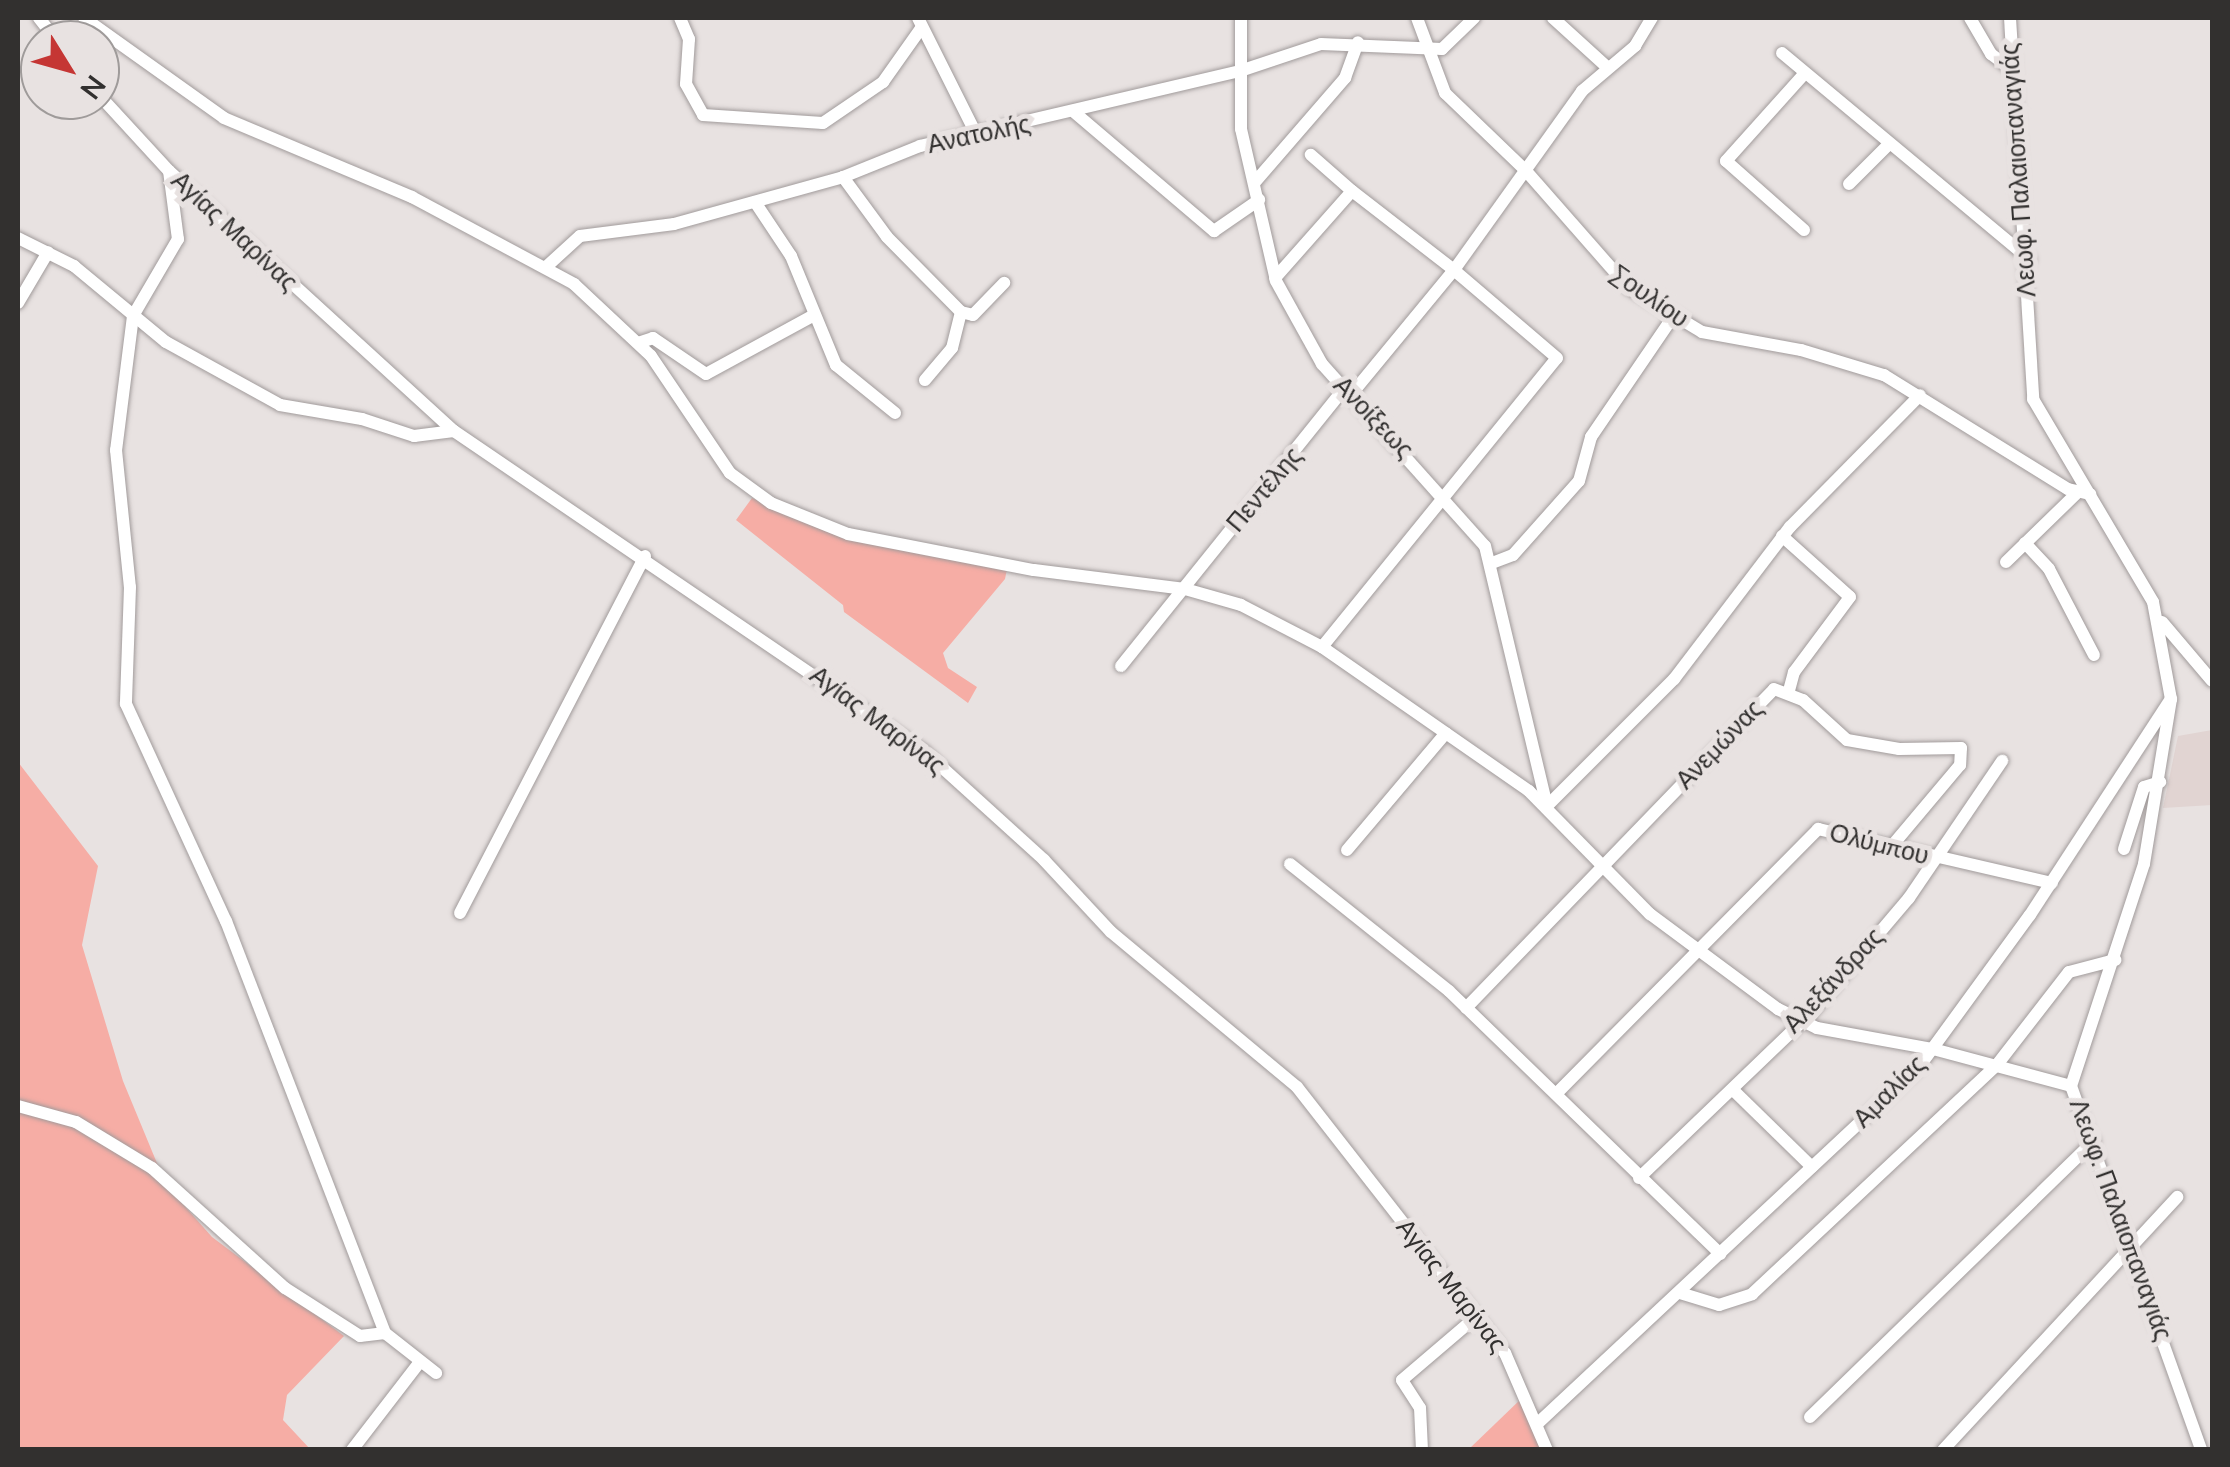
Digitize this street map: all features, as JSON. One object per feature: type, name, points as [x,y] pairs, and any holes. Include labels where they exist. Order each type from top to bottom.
[{"type":"street","points":[[84,18],[224,118],[412,197],[546,267],[592,297],[638,343],[730,473],[789,512],[848,534],[972,558],[1184,588],[1241,606],[1322,647],[1529,791],[1696,952],[1801,1022],[1933,1048],[2072,1086]]},
{"type":"street","points":[[680,18],[690,39],[686,84],[703,114],[824,123],[883,82],[920,22]]},
{"type":"street","name":"Ανοίξεως","points":[[1240,18],[1241,129],[1275,278],[1310,346],[1347,393],[1444,494],[1492,563],[1547,806]]},
{"type":"street","name":"Σουλίου","points":[[1417,18],[1425,51],[1445,94],[1527,172],[1611,274],[1673,317],[1712,334],[1839,359],[1920,395],[2084,493]]},
{"type":"street","points":[[1425,51],[1451,45],[1474,18]]},
{"type":"street","points":[[1553,18],[1608,68]]},
{"type":"street","name":"Πεντέλης","points":[[1121,666],[1454,270],[1582,90],[1635,46],[1652,18]]},
{"type":"street","points":[[1970,18],[1991,54],[2011,69]]},
{"type":"street","name":"Λεωφ. Παλαιοπαναγιάς","points":[[2010,18],[2029,260],[2033,399],[2160,620],[2171,699],[2160,782],[2115,960],[2072,1086],[2200,1450]]},
{"type":"street","points":[[920,22],[975,132]]},
{"type":"street","points":[[1255,182],[1345,78],[1358,42]]},
{"type":"street","name":"Ανατολής","points":[[546,267],[580,236],[674,224],[843,177],[975,132],[1240,72],[1322,44],[1358,42],[1425,51]]},
{"type":"street","points":[[1782,53],[2029,260]]},
{"type":"street","points":[[1804,230],[1726,161],[1806,73]]},
{"type":"street","points":[[1074,112],[1214,230],[1259,200]]},
{"type":"street","name":"Αγίας Μαρίνας","points":[[120,118],[169,172],[454,432],[646,556],[924,751],[1044,860],[1122,941],[1274,1066],[1337,1134],[1505,1354],[1547,1450]]},
{"type":"street","points":[[1849,184],[1889,144]]},
{"type":"street","points":[[1311,156],[1557,358],[1322,647]]},
{"type":"street","points":[[169,172],[178,239],[133,316],[116,450],[130,586],[126,704],[226,920],[385,1333],[436,1373]]},
{"type":"street","points":[[843,177],[887,238],[962,312],[973,314],[986,306],[1004,283]]},
{"type":"street","points":[[1275,278],[1352,191]]},
{"type":"street","points":[[755,202],[791,256],[843,374],[896,413]]},
{"type":"street","points":[[18,238],[48,252],[166,342],[280,405],[362,419],[414,436],[454,432]]},
{"type":"street","points":[[18,303],[48,252]]},
{"type":"street","points":[[925,380],[952,348],[962,312]]},
{"type":"street","points":[[638,343],[654,338],[706,374],[814,315]]},
{"type":"street","points":[[1492,563],[1513,556],[1579,481],[1591,437],[1673,317]]},
{"type":"street","points":[[1547,806],[1683,669],[1782,536],[1920,395]]},
{"type":"street","points":[[2006,562],[2084,493]]},
{"type":"street","points":[[1782,536],[1850,597],[1794,672],[1789,690]]},
{"type":"street","points":[[2025,543],[2049,569],[2094,655]]},
{"type":"street","points":[[460,913],[646,556]]},
{"type":"street","points":[[2160,620],[2212,680]]},
{"type":"street","name":"Ανεμώνας","points":[[1466,1008],[1774,689],[1789,690],[1847,740],[1899,749],[1961,748],[1960,765],[1891,847]]},
{"type":"street","name":"Αμαλίας","points":[[1537,1424],[1680,1293],[1933,1048],[2052,883],[2171,699]]},
{"type":"street","points":[[1347,850],[1446,733]]},
{"type":"street","name":"Αλεξάνδρας","points":[[1638,1178],[1801,1022],[1938,860],[2002,761]]},
{"type":"street","points":[[2124,848],[2144,787],[2160,782]]},
{"type":"street","name":"Ολύμπου","points":[[1556,1094],[1810,833],[1826,827],[1938,860],[2052,883]]},
{"type":"street","points":[[1290,864],[1466,1008],[1720,1254]]},
{"type":"street","points":[[1680,1293],[1719,1305],[1752,1294],[1996,1066],[2069,972],[2096,960],[2115,960]]},
{"type":"street","points":[[1733,1090],[1812,1167]]},
{"type":"street","points":[[18,1106],[76,1122],[152,1168],[285,1288],[360,1336],[385,1333]]},
{"type":"street","points":[[1810,1418],[2094,1141]]},
{"type":"street","points":[[1943,1450],[2133,1252],[2177,1197]]},
{"type":"street","points":[[1422,1450],[1420,1408],[1402,1380],[1477,1316]]},
{"type":"street","points":[[352,1450],[419,1363]]},
{"type":"shaded area","points":[[752,498],[840,536],[1007,569],[1005,579],[943,653],[948,668],[977,687],[968,703],[844,612],[843,605],[736,520]]},
{"type":"shaded area","points":[[2212,730],[2212,805],[2163,808],[2178,736]]},
{"type":"shaded area","points":[[18,762],[98,866],[82,945],[123,1081],[166,1185],[212,1237],[344,1336],[287,1395],[283,1420],[310,1449],[18,1449]]},
{"type":"shaded area","points":[[1523,1397],[1541,1449],[1469,1449]]}]
